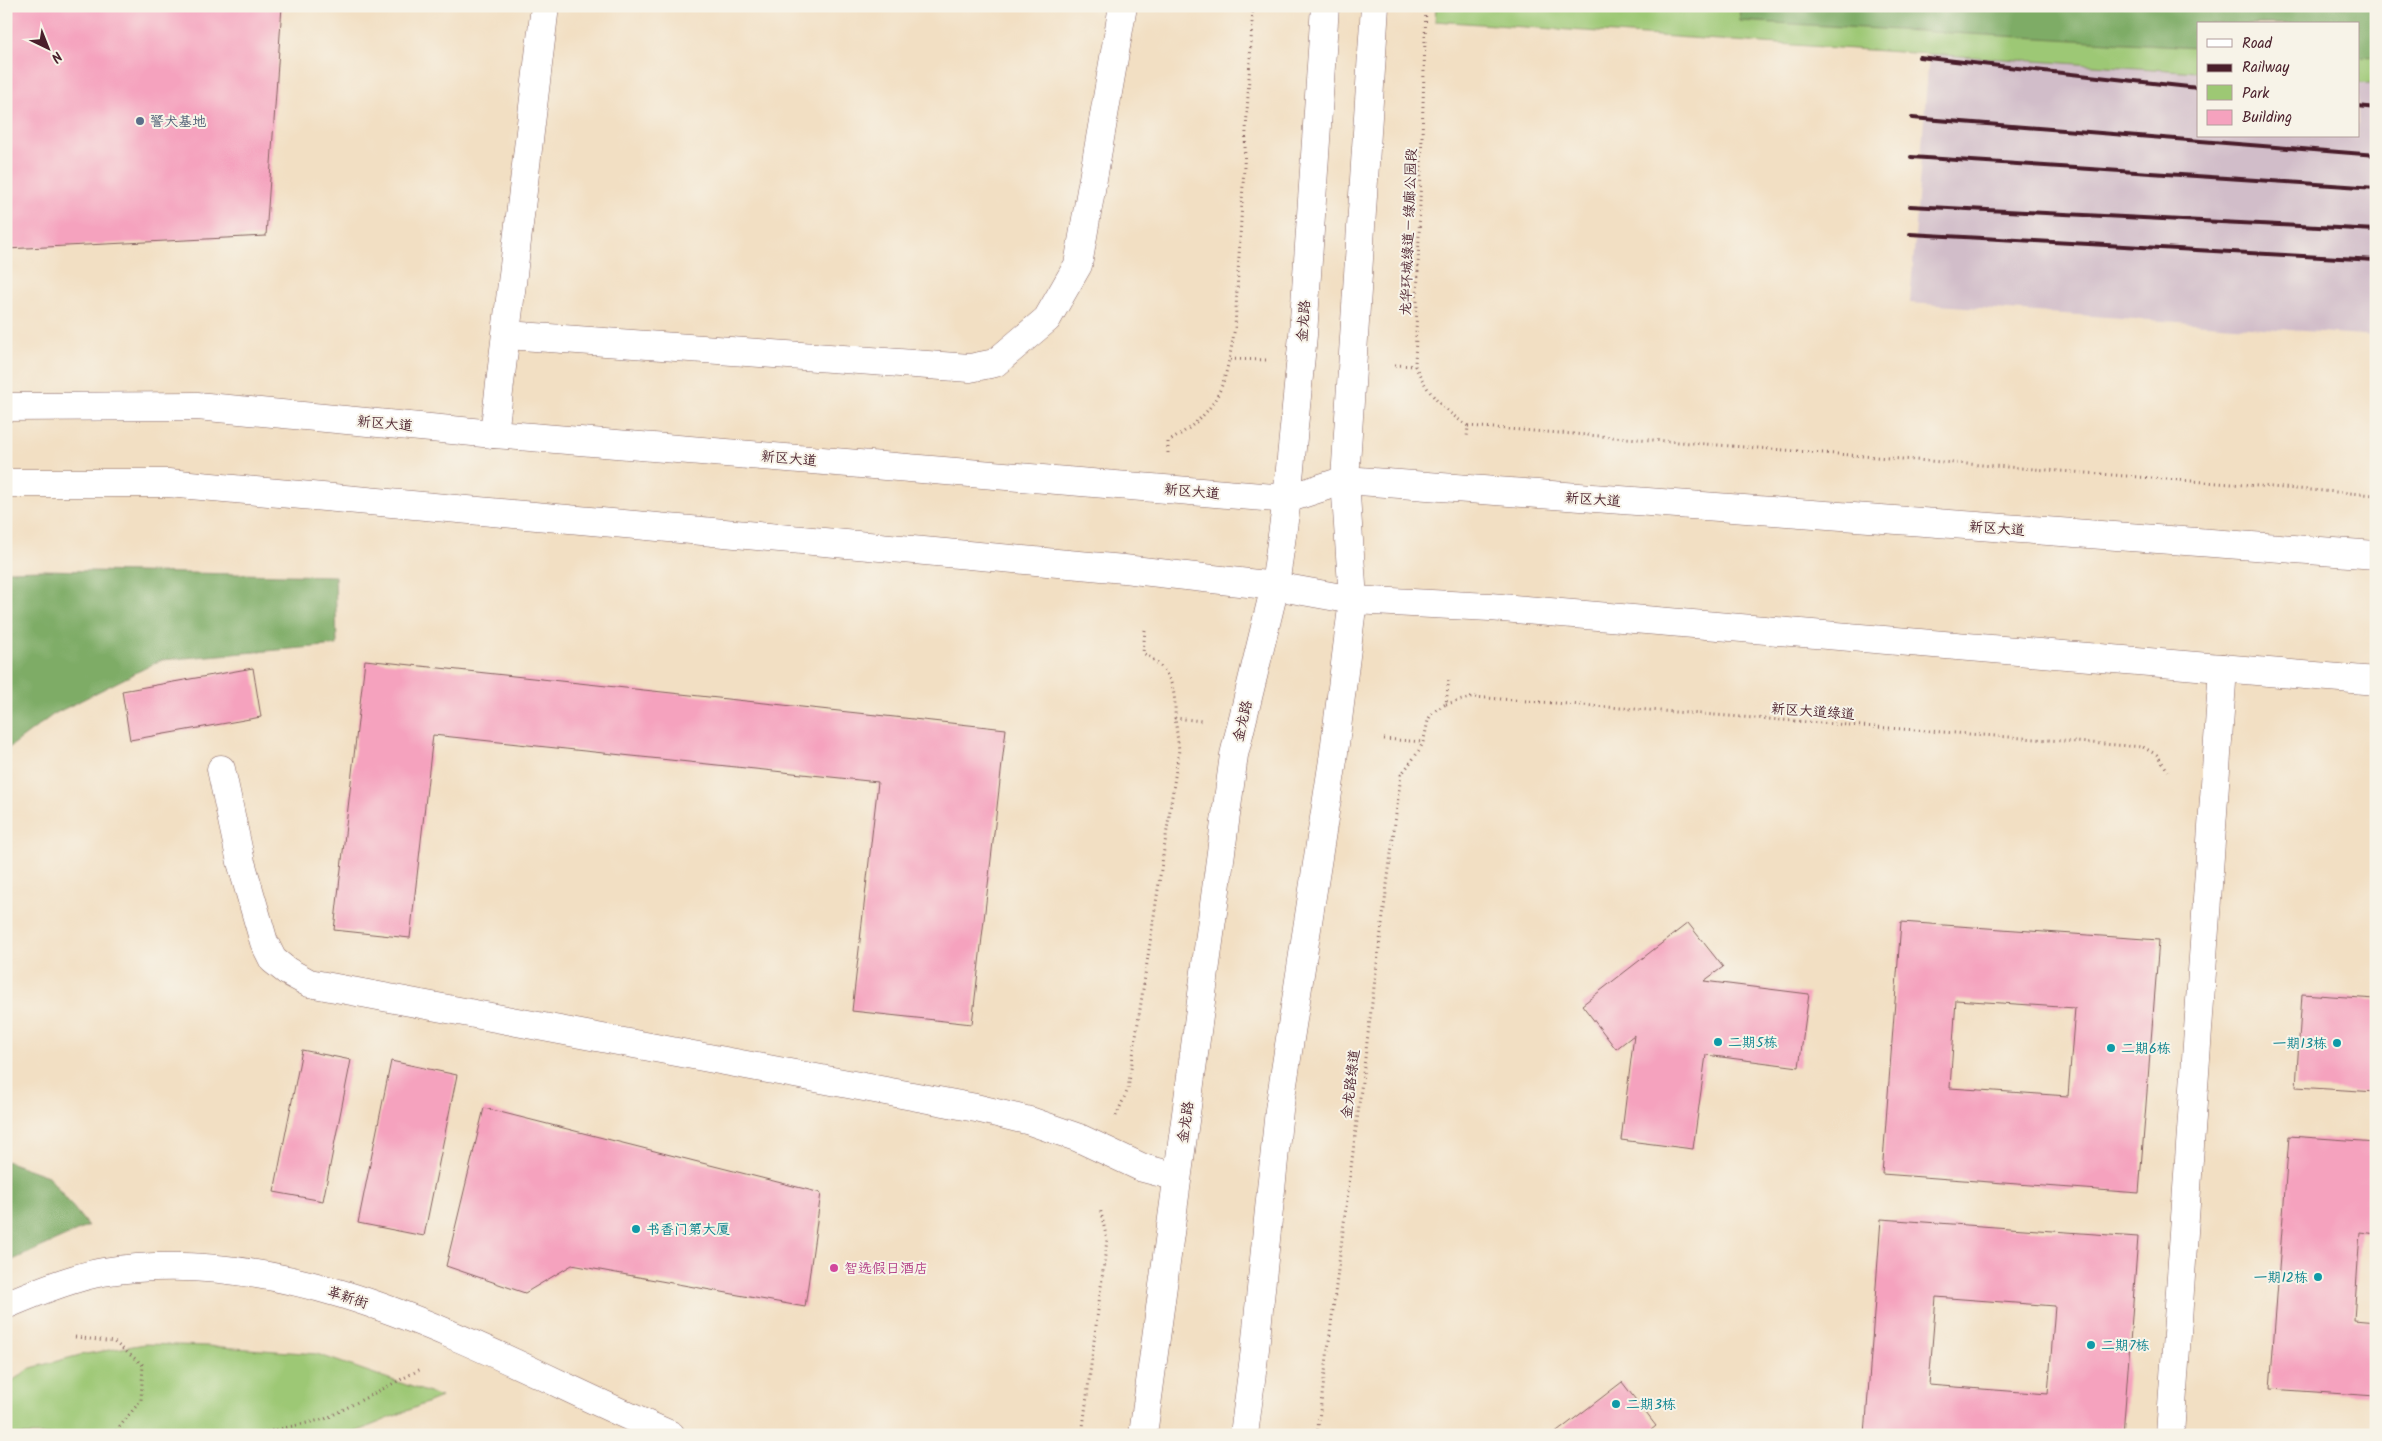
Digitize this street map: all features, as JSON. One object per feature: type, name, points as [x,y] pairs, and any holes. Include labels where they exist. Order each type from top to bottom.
[{"type":"main road","points":[[494,434],[545,6]]},
{"type":"main road","points":[[507,336],[970,368],[995,363],[1047,319],[1078,265],[1123,6]]},
{"type":"main road","name":"金龙路","points":[[1143,1435],[1234,755],[1274,586],[1287,499],[1302,335],[1325,6]]},
{"type":"main road","points":[[1244,1435],[1256,1349],[1279,1110],[1333,760],[1353,600],[1345,480],[1375,6]]},
{"type":"main road","name":"新区大道","points":[[6,407],[197,406],[494,434],[1287,499],[1345,480],[2376,555]]},
{"type":"main road","points":[[6,483],[168,483],[1124,569],[1274,586],[1353,600],[1500,608],[2376,681]]},
{"type":"main road","points":[[2170,1435],[2223,668]]},
{"type":"main road","points":[[221,769],[241,862],[264,942],[273,960],[287,971],[309,983],[976,1108],[1030,1121],[1079,1138],[1143,1168],[1177,1177]]},
{"type":"main road","name":"革新街","points":[[6,1305],[29,1295],[101,1273],[150,1268],[206,1267],[253,1272],[302,1282],[415,1319],[671,1435]]},
{"type":"path","points":[[1168,453],[1168,442],[1190,428],[1213,405],[1227,374],[1235,327],[1253,6]]},
{"type":"path","name":"龙华环城绿道－绿廊公园段","points":[[1426,6],[1415,366],[1427,391],[1448,412],[1468,426]]},
{"type":"path","points":[[1229,359],[1269,360]]},
{"type":"path","points":[[1395,365],[1415,366]]},
{"type":"path","points":[[1468,437],[1468,426],[2376,495]]},
{"type":"path","points":[[1117,1112],[1128,1089],[1179,750],[1174,718],[1176,698],[1172,683],[1162,669],[1143,653],[1145,630]]},
{"type":"path","points":[[1446,704],[1449,678]]},
{"type":"path","name":"新区大道绿道","points":[[1446,704],[1474,697],[2143,747],[2157,755],[2168,771]]},
{"type":"path","name":"金龙路绿道","points":[[1317,1435],[1401,775],[1422,742],[1424,727],[1433,712],[1446,704]]},
{"type":"path","points":[[1174,718],[1202,721]]},
{"type":"path","points":[[1384,739],[1422,742]]},
{"type":"path","points":[[1082,1435],[1107,1240],[1100,1208]]},
{"type":"path","points":[[75,1337],[114,1342],[143,1365],[141,1400],[113,1435]]},
{"type":"path","points":[[252,1435],[325,1419],[421,1368]]},
{"type":"shaded area","points":[[1929,54],[2197,72],[2197,138],[2360,138],[2360,83],[2376,84],[2376,336],[1910,303]]},
{"type":"green space","points":[[1436,6],[2376,6],[2376,84],[2360,83],[2360,22],[2197,22],[2197,72],[1435,21]]},
{"type":"green space","points":[[1739,6],[2376,6],[2376,57],[2360,56],[2360,22],[2197,22],[2197,47],[1740,21]]},
{"type":"green space","points":[[42,570],[335,576],[337,645],[161,660],[54,714],[6,750],[6,571]]},
{"type":"green space","points":[[6,1161],[48,1176],[88,1226],[6,1263]]},
{"type":"green space","points":[[145,1344],[207,1346],[317,1354],[441,1397],[348,1435],[6,1435],[6,1385],[31,1368],[80,1355]]},
{"type":"building","name":"警犬基地","points":[[6,6],[282,6],[266,236],[6,249]]},
{"type":"building","points":[[365,660],[1006,729],[972,1024],[852,1011],[878,782],[433,735],[410,938],[334,930]]},
{"type":"building","points":[[253,668],[261,717],[130,740],[122,691]]},
{"type":"building","name":"二期6栋","points":[[1901,922],[2159,940],[2139,1193],[1882,1174]],"holes":[[[1956,1000],[2075,1008],[2068,1096],[1950,1088]]]},
{"type":"building","name":"二期5栋","points":[[1688,923],[1723,967],[1704,981],[1809,994],[1799,1067],[1706,1055],[1693,1149],[1621,1140],[1634,1035],[1616,1049],[1582,1005]]},
{"type":"building","name":"一期13栋","points":[[2302,994],[2376,999],[2376,1092],[2296,1087]]},
{"type":"building","points":[[302,1050],[351,1060],[323,1201],[274,1192]]},
{"type":"building","points":[[391,1061],[457,1075],[424,1236],[358,1223]]},
{"type":"building","name":"书香门第大厦","points":[[484,1108],[821,1193],[805,1307],[572,1265],[525,1293],[446,1266]]},
{"type":"building","name":"一期12栋","points":[[2289,1136],[2376,1142],[2376,1234],[2360,1232],[2354,1320],[2376,1322],[2376,1396],[2270,1389]]},
{"type":"building","name":"二期7栋","points":[[1881,1219],[2138,1237],[2123,1435],[1865,1435]],"holes":[[[1936,1297],[2055,1306],[2048,1394],[1929,1385]]]},
{"type":"building","name":"二期3栋","points":[[1622,1382],[1656,1426],[1645,1435],[1553,1435]]},
{"type":"railway","points":[[1919,57],[2197,88]]},
{"type":"railway","points":[[2360,106],[2376,108]]},
{"type":"railway","points":[[1912,118],[2376,155]]},
{"type":"railway","points":[[1911,157],[2376,188]]},
{"type":"railway","points":[[1910,206],[2376,230]]},
{"type":"railway","points":[[1910,234],[2376,260]]},
{"type":"place","name":"警犬基地","points":[[140,121]]},
{"type":"place","name":"二期5栋","points":[[1718,1042]]},
{"type":"place","name":"一期13栋","points":[[2337,1043]]},
{"type":"place","name":"二期6栋","points":[[2111,1048]]},
{"type":"place","name":"书香门第大厦","points":[[636,1229]]},
{"type":"place","name":"智选假日酒店","points":[[834,1268]]},
{"type":"place","name":"一期12栋","points":[[2318,1277]]},
{"type":"place","name":"二期7栋","points":[[2091,1345]]},
{"type":"place","name":"二期3栋","points":[[1616,1404]]}]
